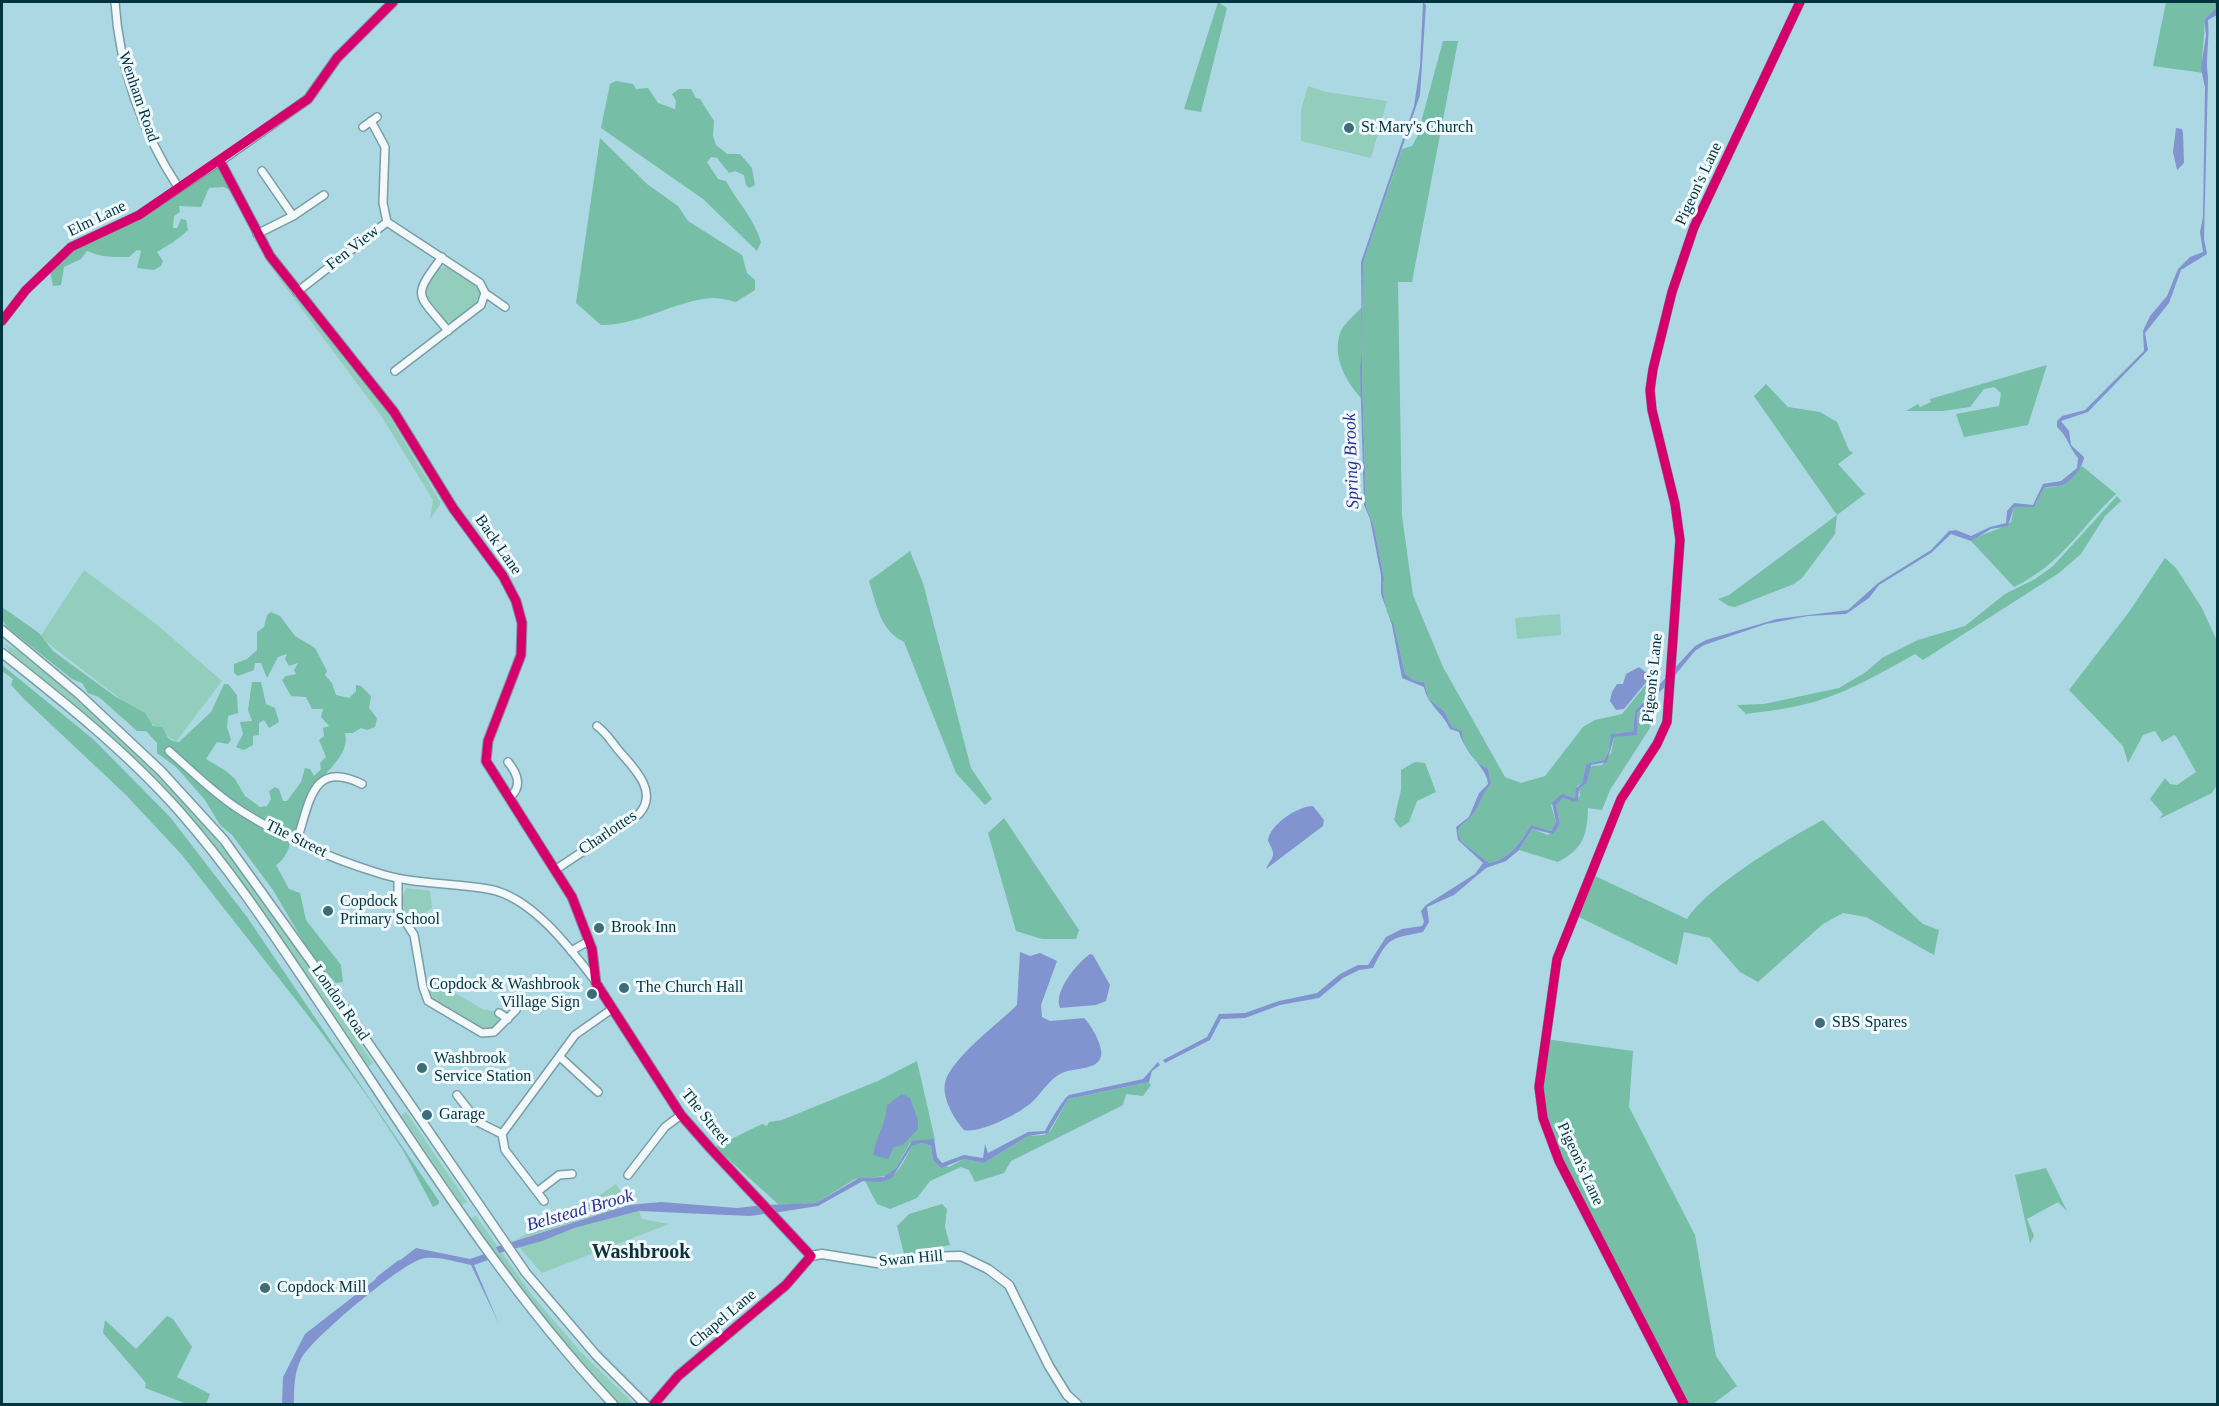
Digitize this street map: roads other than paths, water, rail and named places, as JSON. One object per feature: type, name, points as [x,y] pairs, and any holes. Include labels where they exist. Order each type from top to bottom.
[{"type":"street","name":"Wenham Road","points":[[115,2],[122,54],[138,104],[162,162],[178,187]]},
{"type":"street","points":[[220,161],[308,99],[337,58],[393,2]]},
{"type":"street","name":"Pigeon's Lane","points":[[1684,1404],[1553,1146],[1540,1105],[1539,1087],[1557,959],[1621,799],[1657,744],[1666,722],[1680,540],[1675,504],[1650,399],[1658,346],[1694,227],[1800,2]]},
{"type":"street","points":[[363,127],[374,119],[385,147],[382,203],[387,222]]},
{"type":"street","name":"Elm Lane","points":[[2,321],[26,290],[71,247],[139,215],[220,161]]},
{"type":"street","name":"Back Lane","points":[[220,161],[257,234],[297,292],[394,412],[453,508],[502,576],[516,601],[522,623],[521,655],[488,741],[485,758],[575,903],[590,941],[596,965],[596,983]]},
{"type":"street","points":[[262,171],[293,216]]},
{"type":"street","points":[[257,234],[293,216],[324,195]]},
{"type":"street","name":"Fen View","points":[[297,292],[387,222],[480,283],[485,293],[505,307]]},
{"type":"street","points":[[442,257],[423,283],[420,291],[422,298],[448,331]]},
{"type":"street","points":[[395,372],[482,305],[485,293]]},
{"type":"street","name":"London Road","points":[[2,630],[80,695],[161,771],[224,840],[336,996],[513,1255],[581,1339],[645,1404]]},
{"type":"street","name":"London Road","points":[[2,653],[110,742],[195,830],[266,924],[498,1266],[555,1340],[613,1404]]},
{"type":"street","name":"Charlottes","points":[[555,870],[639,814],[646,804],[646,790],[642,780],[603,727]]},
{"type":"street","name":"The Street","points":[[169,751],[244,813],[348,863],[398,879],[490,889],[513,897],[533,911],[571,951],[596,983],[681,1115],[811,1256]]},
{"type":"street","points":[[508,762],[518,781],[515,792],[510,797]]},
{"type":"street","points":[[297,840],[311,798],[323,780],[332,775],[340,775],[362,784]]},
{"type":"street","points":[[398,879],[398,910],[414,935],[423,987],[428,1000],[482,1033],[494,1032],[516,1011]]},
{"type":"street","points":[[571,951],[590,941]]},
{"type":"street","points":[[543,1201],[505,1150],[502,1134],[560,1058],[574,1035],[612,1009]]},
{"type":"street","points":[[499,1013],[508,1019]]},
{"type":"street","points":[[560,1058],[598,1092]]},
{"type":"street","points":[[457,1095],[478,1122],[502,1134]]},
{"type":"street","points":[[628,1175],[665,1127],[681,1115]]},
{"type":"street","points":[[537,1192],[560,1175],[572,1174]]},
{"type":"street","name":"Swan Hill","points":[[811,1256],[822,1254],[877,1263],[922,1257],[961,1256],[988,1269],[1009,1285],[1049,1366],[1067,1395],[1077,1404]]},
{"type":"street","name":"Chapel Lane","points":[[654,1404],[678,1376],[786,1285],[811,1256]]},
{"type":"water","points":[[1423,2],[1426,5],[1420,95],[1363,263],[1362,376],[1366,506],[1374,527],[1384,578],[1383,591],[1387,610],[1381,594],[1381,575],[1370,519],[1364,505],[1360,369],[1362,353],[1361,262],[1414,106],[1420,66]]},
{"type":"water","points":[[2214,2],[2217,2],[2217,15],[2208,20],[2204,239],[2207,254],[2181,270],[2169,303],[2145,333],[2148,350],[2088,412],[2061,421],[2069,431],[2071,445],[2084,457],[2079,470],[2063,484],[2044,488],[2034,507],[2014,507],[2008,526],[1991,529],[1971,541],[1951,534],[1931,553],[1879,585],[1869,598],[1846,614],[1808,616],[1766,624],[1704,645],[1695,651],[1666,686],[1637,713],[1637,735],[1614,737],[1607,762],[1591,765],[1587,783],[1579,789],[1578,800],[1574,802],[1563,798],[1556,805],[1560,824],[1553,834],[1532,829],[1519,850],[1506,861],[1486,868],[1454,895],[1427,907],[1429,922],[1423,932],[1397,938],[1387,944],[1373,968],[1359,970],[1343,978],[1319,998],[1280,1005],[1245,1018],[1221,1019],[1210,1040],[1165,1063],[1163,1060],[1207,1037],[1219,1014],[1245,1013],[1279,1001],[1317,993],[1340,974],[1358,965],[1368,965],[1386,937],[1402,929],[1422,926],[1424,922],[1421,911],[1426,905],[1475,874],[1483,863],[1458,840],[1456,827],[1469,817],[1479,793],[1488,784],[1484,772],[1475,759],[1488,769],[1491,784],[1474,813],[1458,831],[1461,841],[1489,863],[1509,854],[1531,825],[1551,831],[1556,822],[1552,803],[1562,794],[1575,798],[1576,788],[1582,783],[1586,764],[1604,760],[1609,750],[1611,734],[1633,731],[1635,711],[1695,646],[1706,640],[1777,619],[1848,610],[1878,583],[1931,550],[1949,531],[1956,530],[1971,536],[1990,527],[2006,523],[2007,511],[2014,503],[2033,505],[2043,484],[2061,481],[2077,468],[2078,458],[2057,427],[2057,421],[2062,416],[2085,410],[2144,351],[2143,331],[2150,316],[2167,296],[2178,269],[2190,257],[2203,252],[2200,232],[2203,217],[2205,88],[2201,68],[2206,35],[2204,20],[2216,8]]},
{"type":"water","points":[[2176,128],[2182,129],[2183,133],[2184,163],[2177,170],[2173,152]]},
{"type":"water","points":[[1388,614],[1394,625],[1405,674],[1415,681],[1424,682],[1429,699],[1444,711],[1452,727],[1462,731],[1467,748],[1459,732],[1450,729],[1432,704],[1428,698],[1424,687],[1402,678]]},
{"type":"water","points":[[1639,667],[1647,673],[1648,680],[1624,709],[1616,710],[1610,701],[1612,692],[1617,684],[1623,684],[1626,674]]},
{"type":"water","points":[[1313,806],[1324,820],[1323,826],[1266,869],[1273,856],[1268,841],[1273,829],[1292,813]]},
{"type":"water","points":[[1020,952],[1030,956],[1040,953],[1057,961],[1041,1005],[1042,1017],[1050,1021],[1084,1018],[1094,1031],[1099,1043],[1100,1059],[1093,1065],[1066,1071],[1057,1076],[1027,1107],[1010,1117],[979,1129],[964,1130],[950,1108],[945,1095],[945,1083],[949,1073],[965,1053],[1017,1005]]},
{"type":"water","points":[[1090,954],[1093,955],[1110,985],[1106,1001],[1096,1005],[1060,1008],[1059,1001],[1063,986],[1073,971]]},
{"type":"water","points":[[1158,1062],[1160,1065],[1152,1071],[1149,1082],[1068,1099],[1048,1133],[1028,1136],[984,1163],[964,1159],[941,1168],[933,1160],[931,1146],[922,1143],[912,1146],[892,1178],[881,1182],[863,1181],[818,1206],[773,1213],[767,1205],[816,1203],[859,1178],[884,1177],[896,1168],[912,1141],[934,1139],[937,1157],[942,1163],[964,1155],[983,1158],[985,1144],[988,1153],[1028,1132],[1045,1131],[1069,1095],[1143,1079]]},
{"type":"water","points":[[902,1094],[910,1098],[918,1120],[918,1129],[903,1145],[894,1147],[888,1159],[873,1155],[887,1105]]},
{"type":"water","points":[[661,1202],[737,1208],[764,1205],[771,1213],[750,1216],[639,1211],[574,1228],[542,1241],[499,1253],[496,1247],[629,1205]]},
{"type":"water","points":[[416,1248],[470,1259],[493,1251],[496,1257],[474,1265],[499,1324],[471,1265],[439,1258],[421,1259],[376,1288],[308,1349],[297,1370],[294,1404],[282,1404],[283,1377],[305,1334]]},
{"type":"waterway","name":"Belstead Brook","points":[[377,1278],[399,1261]]},
{"type":"place","name":"St Mary's Church","points":[[1349,128]]},
{"type":"place","name":"Copdock Primary School","points":[[328,911]]},
{"type":"place","name":"Brook Inn","points":[[599,928]]},
{"type":"place","name":"The Church Hall","points":[[624,988]]},
{"type":"place","name":"Copdock & Washbrook Village Sign","points":[[592,994]]},
{"type":"place","name":"SBS Spares","points":[[1820,1023]]},
{"type":"place","name":"Washbrook Service Station","points":[[422,1068]]},
{"type":"place","name":"Garage","points":[[427,1115]]},
{"type":"place","name":"Copdock Mill","points":[[265,1288]]},
{"type":"district","name":"Washbrook","points":[[641,1253]]},
{"type":"water label","name":"Spring Brook","points":[[1352,461]]}]
